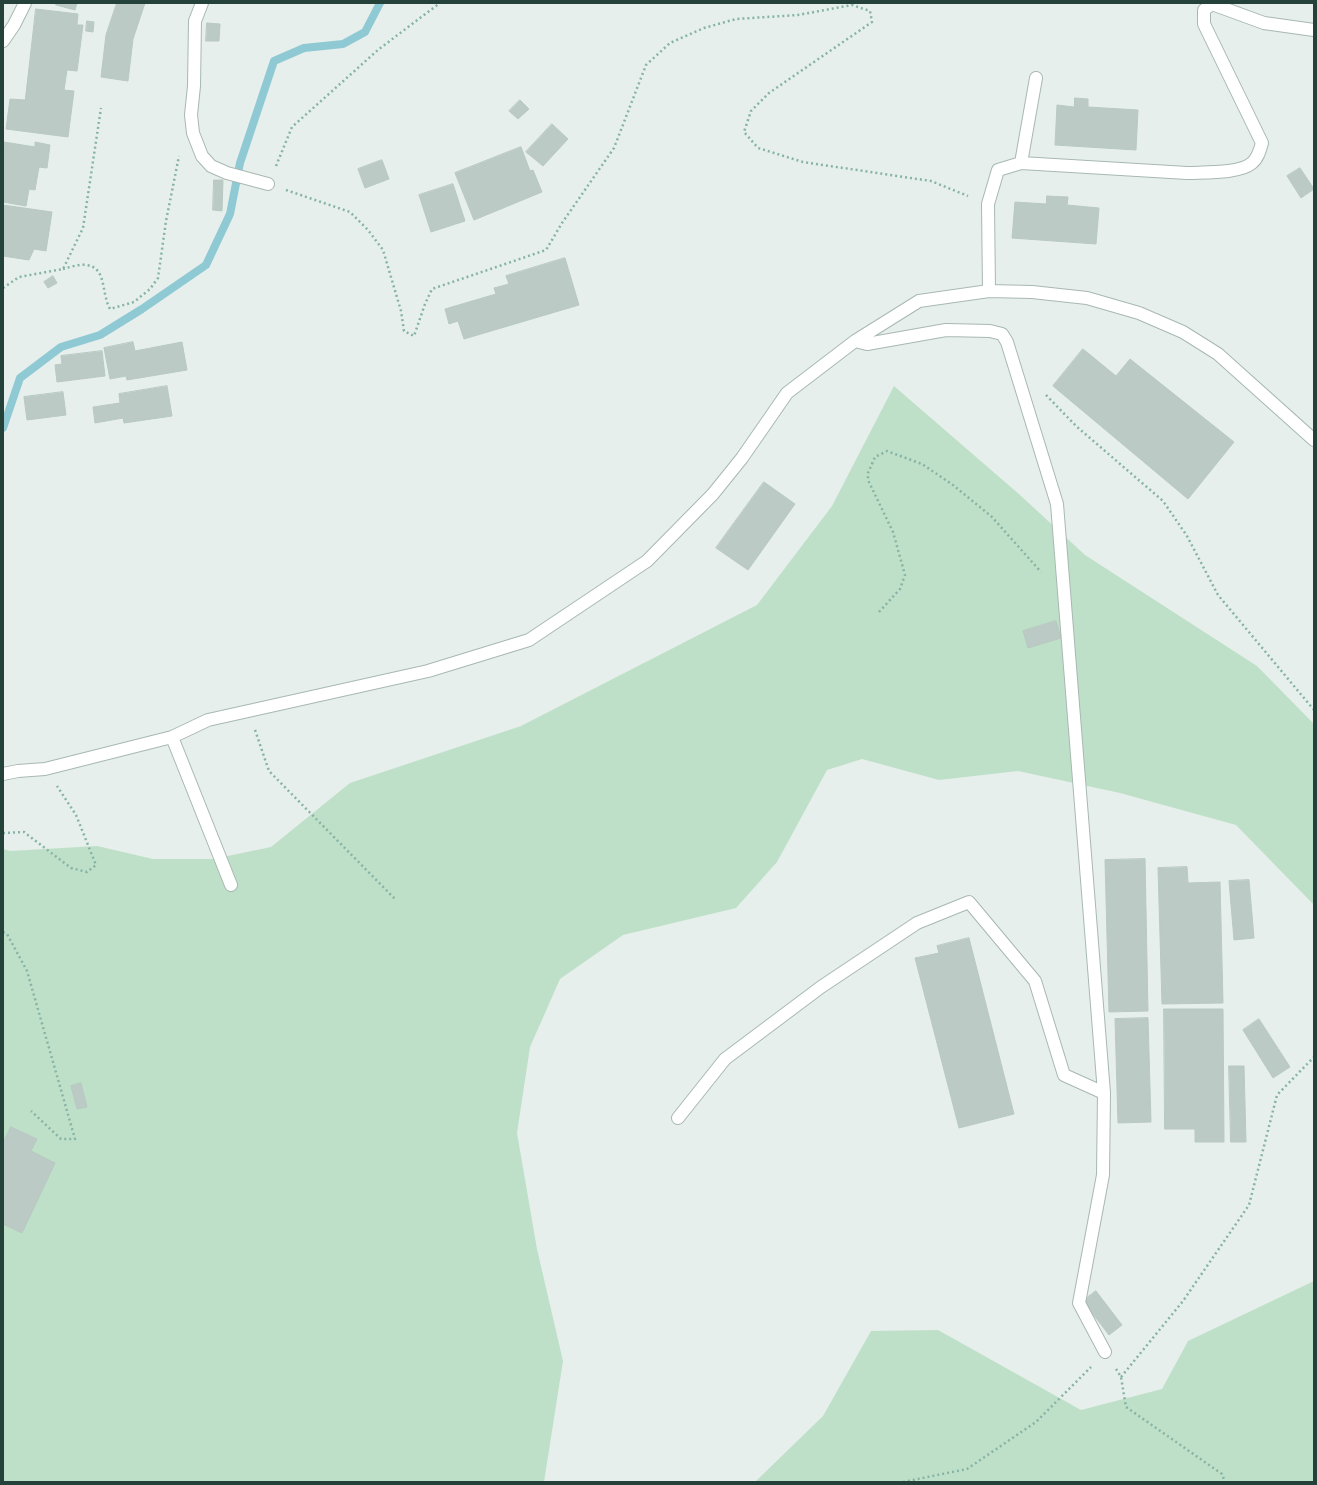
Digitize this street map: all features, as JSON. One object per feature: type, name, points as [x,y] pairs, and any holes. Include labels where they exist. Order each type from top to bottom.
[{"type":"street","points":[[3,41],[14,25],[25,3]]},
{"type":"street","points":[[202,3],[195,21],[194,86],[191,114],[193,133],[202,156],[211,166],[227,173],[268,184]]},
{"type":"street","points":[[989,290],[988,204],[998,170],[1021,163],[1187,173],[1209,172],[1245,167],[1253,162],[1262,143],[1204,24],[1204,10],[1212,4],[1264,23],[1314,30]]},
{"type":"street","points":[[1021,163],[1036,78]]},
{"type":"street","points":[[3,774],[18,771],[45,769],[172,737],[208,720],[428,671],[529,640],[648,561],[713,494],[742,458],[787,393],[854,341],[919,302],[989,290],[1032,292],[1087,298],[1139,313],[1177,330],[1218,354],[1314,440]]},
{"type":"street","points":[[854,341],[867,344],[946,330],[990,331],[1002,334],[1007,342],[1057,504],[1104,1093],[1103,1175],[1079,1303],[1105,1352]]},
{"type":"street","points":[[172,737],[231,885]]},
{"type":"street","points":[[678,1118],[725,1059],[821,986],[917,923],[969,902],[1035,981],[1064,1075],[1104,1093]]},
{"type":"path","points":[[440,3],[379,48],[292,127],[268,184],[350,212],[368,230],[383,250],[401,311],[404,331],[414,336],[432,289],[546,250],[562,223],[614,148],[646,66],[670,43],[704,28],[736,19],[798,15],[852,5],[870,12],[872,22],[769,93],[751,111],[744,132],[758,148],[803,162],[931,181],[988,204]]},
{"type":"path","points":[[64,269],[83,228],[101,108]]},
{"type":"path","points":[[3,288],[19,277],[84,264],[95,267],[100,273],[106,301],[110,308],[134,302],[150,289],[158,278],[166,221],[181,151]]},
{"type":"path","points":[[1044,394],[1076,426],[1163,501],[1187,536],[1218,595],[1314,710]]},
{"type":"path","points":[[879,612],[900,589],[905,575],[893,532],[868,480],[868,473],[875,457],[887,451],[922,464],[953,485],[992,517],[1043,574],[1063,579]]},
{"type":"path","points":[[248,711],[269,771],[396,900]]},
{"type":"path","points":[[3,833],[24,832],[71,868],[87,872],[96,865],[76,816],[45,769]]},
{"type":"path","points":[[3,932],[7,934],[28,970],[75,1139],[61,1139],[31,1111]]},
{"type":"path","points":[[1121,1377],[1184,1301],[1249,1205],[1277,1095],[1314,1057]]},
{"type":"path","points":[[903,1482],[967,1469],[1036,1422],[1105,1352],[1121,1377],[1126,1407],[1222,1474],[1225,1482]]},
{"type":"green space","points":[[894,386],[1020,495],[1085,555],[1257,666],[1314,724],[1314,905],[1236,825],[1120,793],[1018,771],[939,780],[862,759],[827,770],[777,862],[736,908],[623,935],[560,979],[530,1047],[517,1133],[537,1249],[563,1361],[544,1482],[3,1482],[3,849],[10,851],[97,846],[153,859],[213,859],[271,847],[350,783],[521,726],[757,605],[832,506]]},
{"type":"green space","points":[[1314,1281],[1314,1482],[755,1482],[823,1416],[871,1331],[938,1330],[1081,1410],[1162,1389],[1188,1341]]},
{"type":"building","points":[[57,3],[77,3],[75,10],[56,5]]},
{"type":"building","points":[[117,3],[145,3],[133,39],[128,81],[101,77],[106,35]]},
{"type":"building","points":[[36,9],[78,14],[77,25],[83,25],[77,71],[67,70],[64,90],[74,91],[68,137],[6,129],[10,99],[25,100]]},
{"type":"building","points":[[87,21],[94,22],[93,32],[86,31]]},
{"type":"building","points":[[207,23],[220,24],[219,41],[206,41]]},
{"type":"building","points":[[1075,98],[1088,99],[1088,107],[1138,110],[1136,150],[1055,145],[1057,105],[1074,107]]},
{"type":"building","points":[[520,100],[529,109],[518,119],[509,111]]},
{"type":"building","points":[[552,124],[568,139],[543,166],[526,152]]},
{"type":"building","points":[[4,142],[35,147],[35,142],[50,145],[47,168],[39,167],[35,190],[29,189],[26,206],[3,202]]},
{"type":"building","points":[[521,147],[530,171],[533,170],[542,192],[474,220],[455,173]]},
{"type":"building","points":[[382,160],[389,179],[365,188],[358,169]]},
{"type":"building","points":[[1300,168],[1314,189],[1301,198],[1287,176]]},
{"type":"building","points":[[214,180],[223,180],[222,211],[213,210]]},
{"type":"building","points":[[453,184],[465,221],[431,232],[419,195]]},
{"type":"building","points":[[1047,196],[1068,197],[1067,205],[1099,208],[1096,244],[1012,238],[1015,202],[1046,204]]},
{"type":"building","points":[[3,205],[52,212],[46,251],[34,249],[29,260],[3,256]]},
{"type":"building","points":[[565,258],[579,305],[464,339],[458,321],[449,324],[445,309],[496,294],[494,288],[509,284],[506,276]]},
{"type":"building","points":[[53,276],[57,283],[48,288],[44,282]]},
{"type":"building","points":[[133,342],[135,351],[182,342],[187,370],[127,380],[126,376],[110,379],[104,348]]},
{"type":"building","points":[[1083,349],[1116,376],[1130,359],[1234,442],[1188,499],[1053,386]]},
{"type":"building","points":[[102,351],[105,376],[57,382],[55,365],[62,364],[61,356]]},
{"type":"building","points":[[167,386],[172,416],[124,423],[123,418],[95,423],[93,407],[120,403],[119,394]]},
{"type":"building","points":[[63,392],[66,415],[27,420],[24,397]]},
{"type":"building","points":[[764,482],[795,504],[748,570],[716,548]]},
{"type":"building","points":[[1056,621],[1061,638],[1028,648],[1023,631]]},
{"type":"building","points":[[1145,859],[1148,1011],[1109,1012],[1105,860]]},
{"type":"building","points":[[1187,867],[1188,883],[1220,882],[1223,1003],[1162,1004],[1158,868]]},
{"type":"building","points":[[1249,880],[1254,938],[1234,940],[1229,881]]},
{"type":"building","points":[[969,938],[1014,1114],[959,1128],[915,958],[939,953],[937,946]]},
{"type":"building","points":[[1164,1009],[1223,1009],[1224,1142],[1195,1142],[1195,1129],[1165,1129]]},
{"type":"building","points":[[1148,1018],[1151,1122],[1118,1123],[1115,1019]]},
{"type":"building","points":[[1259,1019],[1290,1067],[1273,1078],[1243,1030]]},
{"type":"building","points":[[1229,1066],[1244,1066],[1246,1142],[1231,1142]]},
{"type":"building","points":[[81,1083],[87,1107],[77,1109],[71,1086]]},
{"type":"building","points":[[11,1127],[37,1139],[31,1151],[55,1163],[22,1233],[3,1224],[3,1143]]},
{"type":"building","points":[[1096,1291],[1122,1325],[1109,1335],[1083,1301]]},
{"type":"waterway","points":[[3,428],[20,378],[61,347],[100,335],[142,309],[206,265],[230,214],[240,163],[274,61],[304,48],[343,44],[365,32],[380,3]]}]
